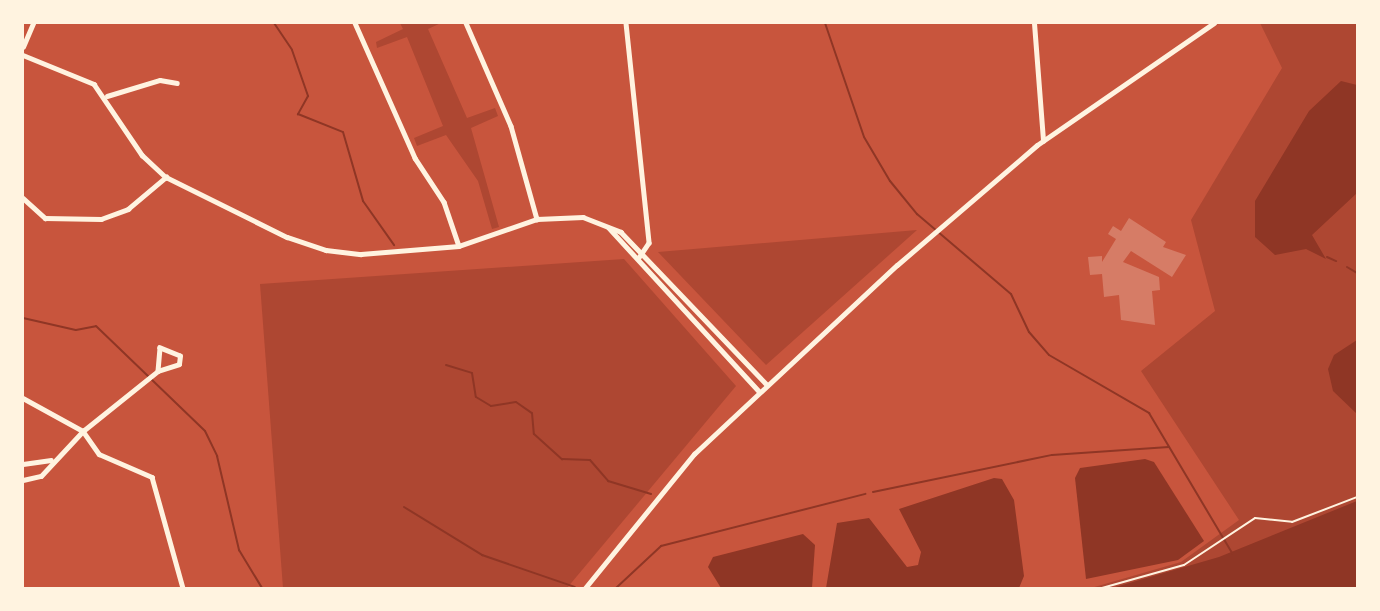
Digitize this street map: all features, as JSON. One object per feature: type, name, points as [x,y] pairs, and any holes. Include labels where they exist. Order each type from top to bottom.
[{"type":"main road","points":[[1034,23],[1043,141]]},
{"type":"main road","points":[[585,588],[694,454],[965,204],[1043,141],[1214,23]]},
{"type":"street","points":[[23,47],[33,23]]},
{"type":"street","points":[[355,23],[415,158],[444,202],[459,246]]},
{"type":"street","points":[[466,23],[511,126],[537,219]]},
{"type":"street","points":[[626,23],[645,252],[639,258]]},
{"type":"street","points":[[23,55],[77,75],[107,96],[142,155],[166,177],[326,250],[459,246],[537,219],[583,218],[608,227],[645,252],[767,385]]},
{"type":"street","points":[[107,96],[160,79],[177,83]]},
{"type":"street","points":[[23,198],[45,218],[102,219],[128,209],[166,177]]},
{"type":"street","points":[[608,227],[760,392]]},
{"type":"street","points":[[668,291],[676,285]]},
{"type":"street","points":[[23,480],[35,481],[51,460],[83,430],[158,372],[179,364],[180,356],[160,348],[158,372]]},
{"type":"street","points":[[23,398],[83,430],[99,454],[152,477],[183,588]]},
{"type":"street","points":[[23,464],[51,460]]},
{"type":"path","points":[[1102,588],[1178,567],[1211,549],[1243,524],[1264,516],[1292,522],[1357,497]]},
{"type":"shaded area","points":[[400,23],[441,23],[428,29],[467,118],[495,108],[498,116],[471,128],[499,227],[492,229],[478,181],[446,135],[417,146],[414,138],[443,126],[407,37],[377,48],[376,42],[403,29]]},
{"type":"shaded area","points":[[1260,23],[1357,23],[1357,588],[1091,588],[1181,562],[1239,520],[1141,371],[1215,311],[1191,220],[1282,68]]},
{"type":"shaded area","points":[[1341,81],[1357,85],[1357,193],[1312,235],[1326,259],[1306,249],[1275,255],[1255,237],[1255,201],[1309,111]]},
{"type":"shaded area","points":[[917,230],[766,365],[658,252]]},
{"type":"shaded area","points":[[624,259],[736,386],[567,588],[283,588],[260,284]]},
{"type":"shaded area","points":[[1357,340],[1357,414],[1333,391],[1328,369],[1334,355]]},
{"type":"shaded area","points":[[1145,459],[1154,462],[1204,541],[1178,560],[1086,579],[1075,478],[1080,468]]},
{"type":"shaded area","points":[[994,478],[1002,479],[1014,500],[1024,576],[1019,588],[826,588],[837,523],[869,518],[907,567],[918,565],[921,552],[899,509]]},
{"type":"shaded area","points":[[1357,501],[1357,588],[1112,588],[1219,557]]},
{"type":"shaded area","points":[[803,534],[815,545],[812,588],[721,588],[708,567],[713,557]]},
{"type":"building","points":[[1129,218],[1166,242],[1163,247],[1186,255],[1172,277],[1131,251],[1123,262],[1159,277],[1160,290],[1152,291],[1155,325],[1121,320],[1119,295],[1104,297],[1102,274],[1090,275],[1088,257],[1102,256],[1102,262],[1116,239],[1108,234],[1113,226],[1121,231]]},
{"type":"waterway","points":[[274,23],[292,50],[308,96],[298,114],[343,132],[363,201],[394,245]]},
{"type":"waterway","points":[[825,23],[864,137],[890,181],[917,214],[1011,294],[1029,332],[1049,355],[1149,413],[1232,553]]},
{"type":"waterway","points":[[1327,257],[1336,261]]},
{"type":"waterway","points":[[1347,267],[1357,273]]},
{"type":"waterway","points":[[23,318],[76,330],[96,326],[205,431],[217,456],[239,550],[262,588]]},
{"type":"waterway","points":[[446,365],[472,373],[476,397],[491,406],[516,402],[532,413],[534,434],[562,459],[590,460],[608,481],[651,494]]},
{"type":"waterway","points":[[873,492],[1052,455],[1169,447]]},
{"type":"waterway","points":[[616,588],[661,546],[865,494]]},
{"type":"waterway","points":[[404,507],[482,555],[575,587]]}]
